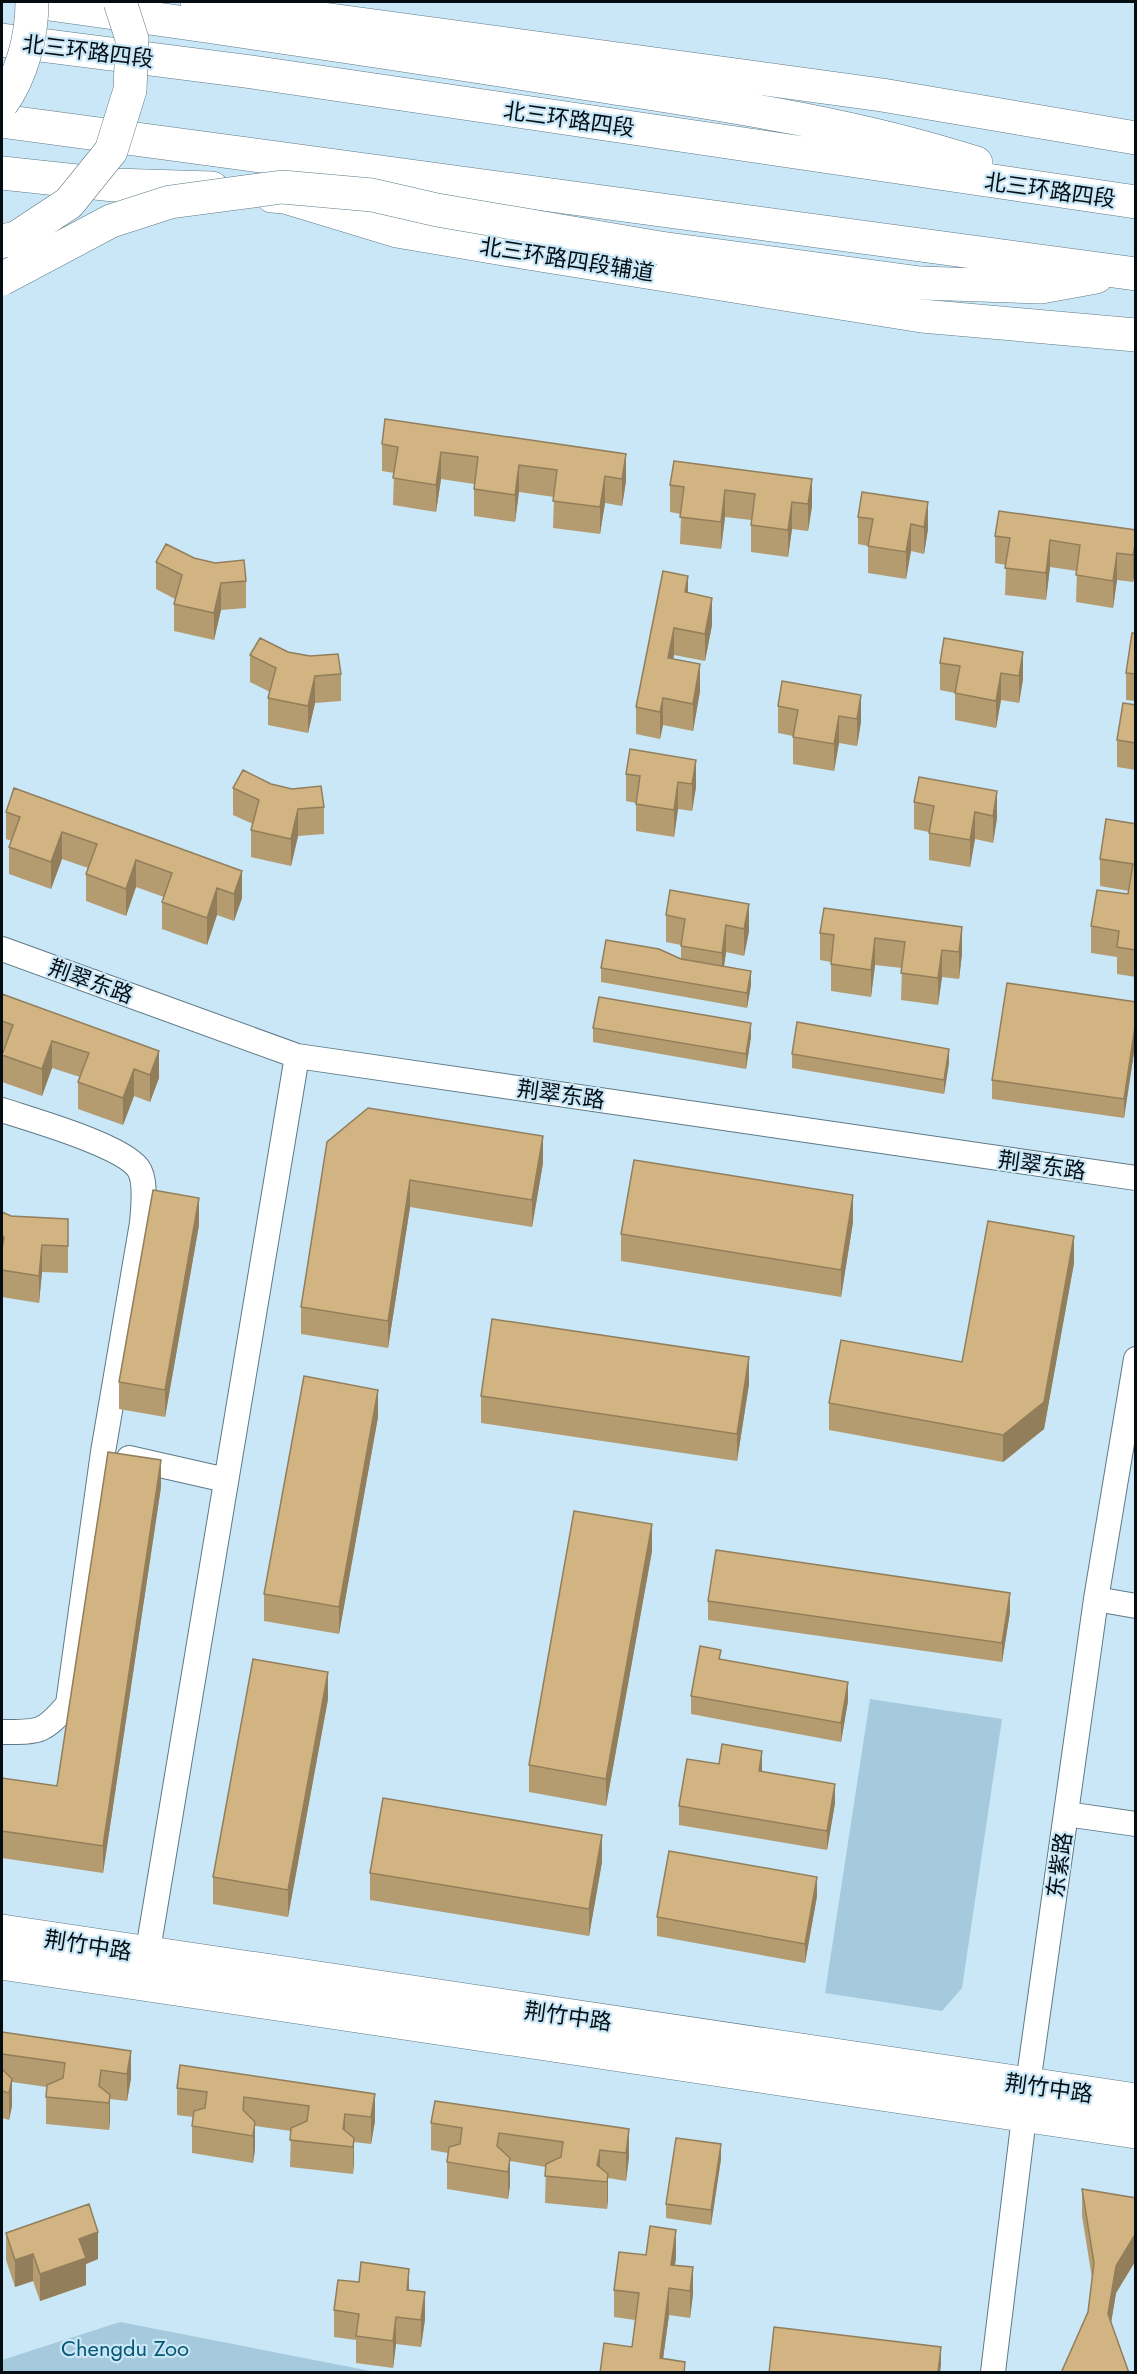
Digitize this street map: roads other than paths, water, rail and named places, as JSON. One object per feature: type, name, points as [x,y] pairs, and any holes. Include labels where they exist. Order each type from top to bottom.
[{"type":"main road","points":[[2,103],[14,86],[32,23],[33,2],[332,43],[770,112],[928,148],[1069,193],[1136,184]]},
{"type":"main road","points":[[2,241],[16,238],[69,203],[111,152],[130,90],[132,39],[120,2]]},
{"type":"main road","points":[[197,2],[882,94],[1136,138]]},
{"type":"main road","name":"北三环路四段","points":[[2,40],[252,72],[1136,202]]},
{"type":"main road","points":[[2,121],[247,156],[1130,273]]},
{"type":"main road","name":"北三环路四段辅道","points":[[2,173],[114,185],[201,187],[285,197],[397,231],[528,253],[922,316],[1136,335]]},
{"type":"main road","points":[[2,279],[121,218],[170,202],[282,187],[372,195],[437,210],[660,248],[920,283],[1041,287],[1130,273]]},
{"type":"main road","name":"荆竹中路","points":[[2,1931],[145,1969]]},
{"type":"main road","name":"荆竹中路","points":[[2,1963],[145,1969],[1027,2100],[1136,2132]]},
{"type":"main road","name":"荆竹中路","points":[[1027,2100],[1136,2100]]},
{"type":"street","name":"荆翠东路","points":[[2,949],[297,1056],[1136,1178]]},
{"type":"street","points":[[145,1969],[297,1056]]},
{"type":"street","points":[[2,1110],[115,1150],[139,1169],[144,1192],[142,1223],[103,1452],[68,1704],[53,1722],[35,1732],[2,1732]]},
{"type":"street","name":"东紫路","points":[[993,2373],[1027,2100],[1096,1599],[1129,1452],[1136,1359]]},
{"type":"street","points":[[103,1452],[226,1480]]},
{"type":"street","points":[[1096,1599],[1136,1606]]},
{"type":"street","points":[[1066,1814],[1136,1824]]},
{"type":"park label","name":"Chengdu Zoo","points":[[125,2348]]}]
